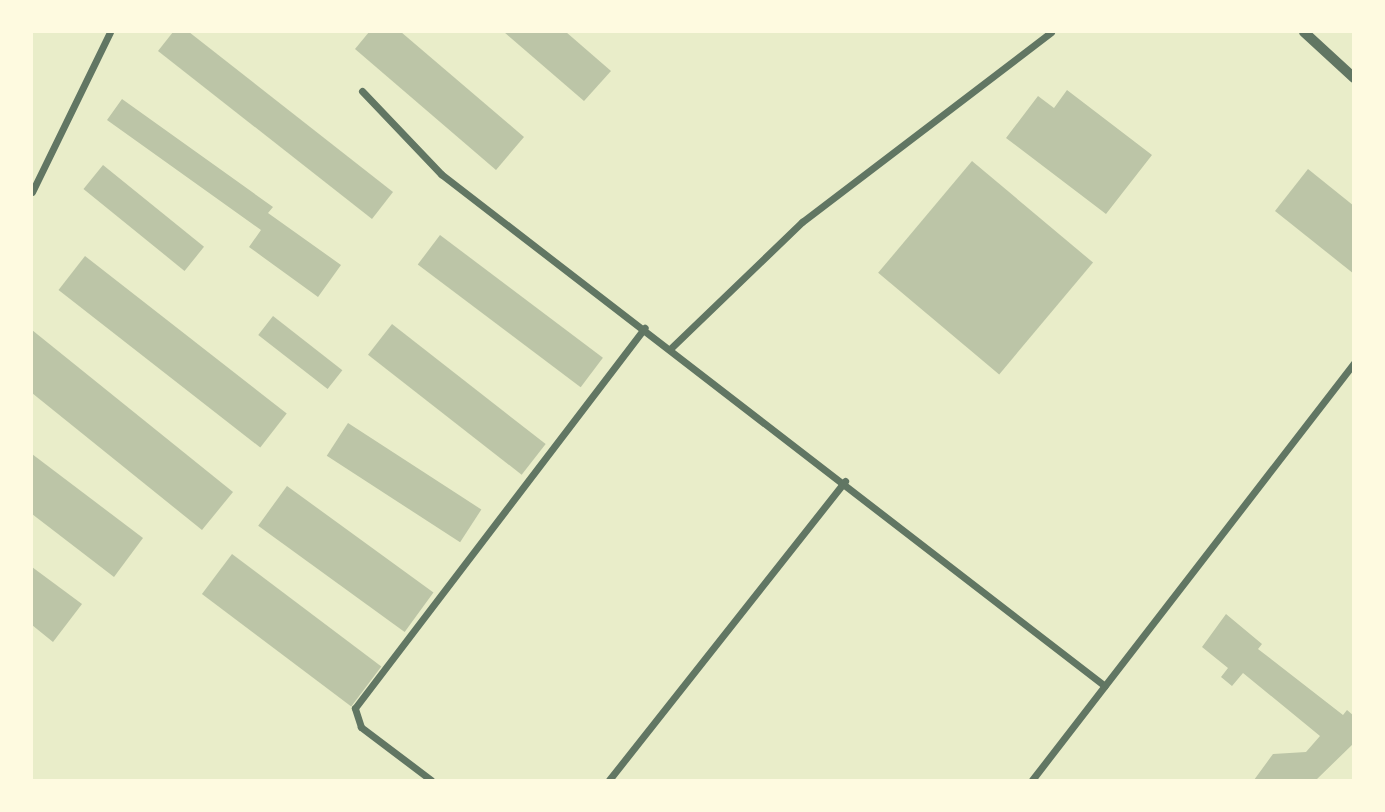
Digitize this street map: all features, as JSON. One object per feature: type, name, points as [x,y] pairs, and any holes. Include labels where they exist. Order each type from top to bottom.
[{"type":"street","points":[[32,192],[110,32]]},
{"type":"street","points":[[671,348],[802,222],[1051,32]]},
{"type":"street","points":[[1304,32],[1353,78]]},
{"type":"street","points":[[362,91],[440,174],[845,481],[1105,686]]},
{"type":"street","points":[[431,780],[361,727],[355,708],[645,328]]},
{"type":"street","points":[[1032,780],[1353,363]]},
{"type":"street","points":[[609,780],[845,481]]},
{"type":"building","points":[[173,32],[189,32],[393,192],[372,219],[158,51]]},
{"type":"building","points":[[369,32],[401,32],[524,137],[496,170],[355,49]]},
{"type":"building","points":[[504,32],[566,32],[611,71],[584,101]]},
{"type":"building","points":[[1067,90],[1152,155],[1106,214],[1006,138],[1038,96],[1054,108]]},
{"type":"building","points":[[122,99],[273,207],[268,213],[341,265],[318,297],[249,247],[261,230],[107,120]]},
{"type":"building","points":[[972,161],[1093,263],[999,374],[878,273]]},
{"type":"building","points":[[103,165],[204,247],[185,271],[83,189]]},
{"type":"building","points":[[1308,169],[1354,206],[1354,274],[1275,211]]},
{"type":"building","points":[[440,235],[603,358],[581,387],[418,265]]},
{"type":"building","points":[[85,256],[287,414],[260,447],[59,290]]},
{"type":"building","points":[[273,316],[342,370],[328,389],[258,335]]},
{"type":"building","points":[[392,324],[546,444],[522,475],[368,355]]},
{"type":"building","points":[[32,330],[233,492],[202,530],[32,393]]},
{"type":"building","points":[[348,423],[481,510],[460,542],[327,456]]},
{"type":"building","points":[[32,454],[143,538],[114,577],[32,514]]},
{"type":"building","points":[[287,486],[433,592],[405,632],[258,526]]},
{"type":"building","points":[[232,554],[381,667],[351,706],[202,594]]},
{"type":"building","points":[[32,567],[82,604],[53,642],[32,625]]},
{"type":"building","points":[[1226,614],[1262,644],[1258,649],[1343,715],[1347,710],[1354,716],[1354,743],[1316,780],[1254,780],[1273,754],[1306,752],[1320,736],[1243,673],[1232,686],[1221,677],[1228,668],[1202,647]]}]
